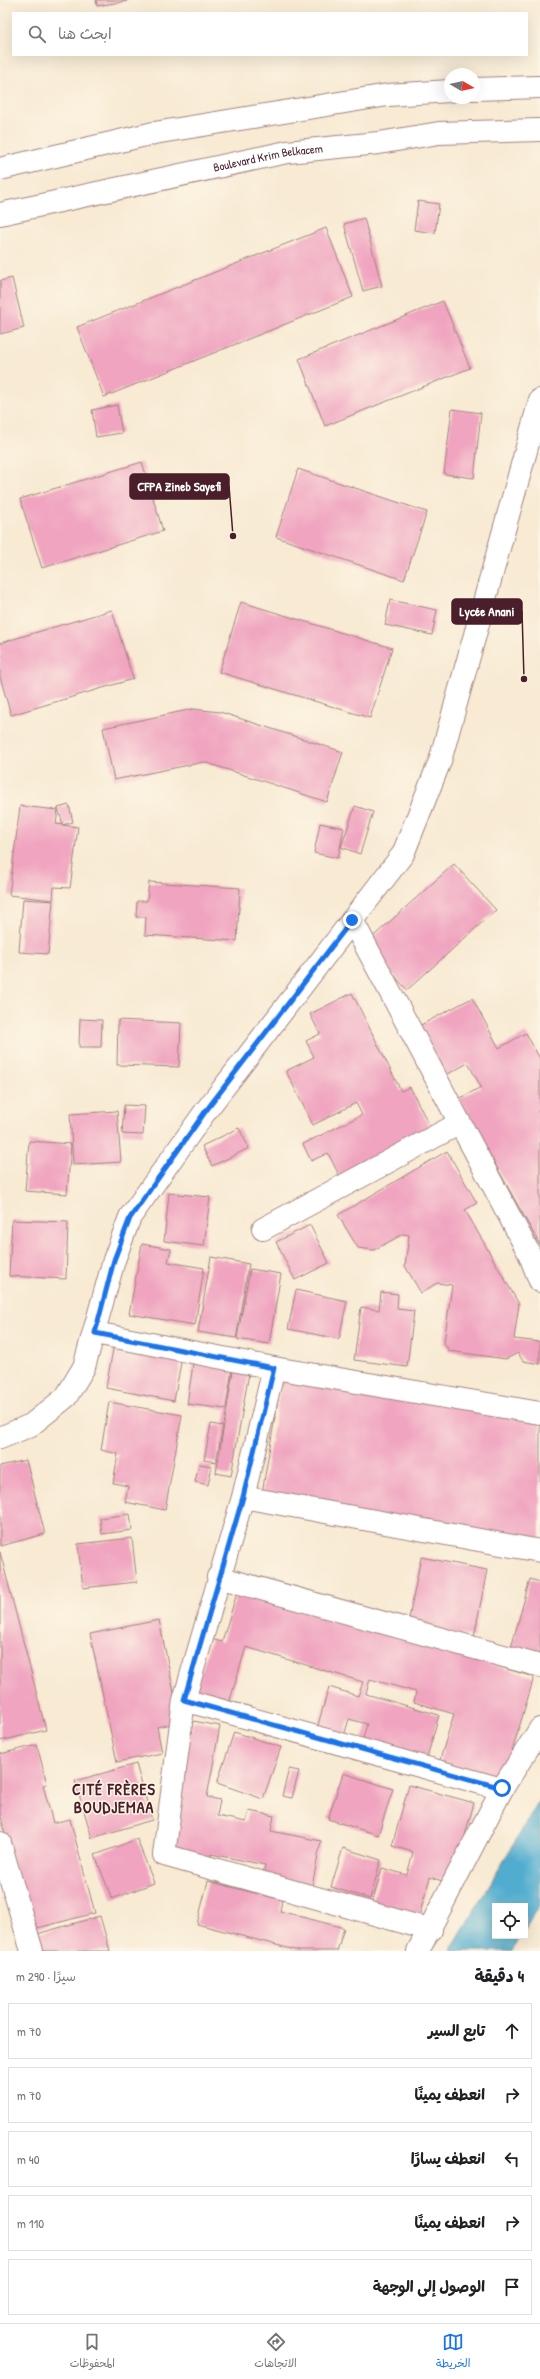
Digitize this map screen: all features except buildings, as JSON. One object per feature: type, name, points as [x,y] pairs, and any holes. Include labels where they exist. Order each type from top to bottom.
[{"type":"street","points":[[480,89],[540,87]]},
{"type":"street","points":[[6,169],[154,133],[381,96],[444,91]]},
{"type":"street","name":"Boulevard Krim Belkacem","points":[[0,214],[287,152],[379,143],[439,132],[540,130]]},
{"type":"street","points":[[0,210],[26,208]]},
{"type":"street","points":[[0,1438],[31,1425],[66,1397],[84,1367],[95,1333],[114,1260],[130,1218],[205,1112],[403,854],[440,761],[540,400]]},
{"type":"street","points":[[352,920],[529,1253],[540,1281]]},
{"type":"street","points":[[263,1229],[460,1123]]},
{"type":"street","points":[[95,1333],[274,1368],[540,1413]]},
{"type":"street","points":[[274,1368],[243,1497],[218,1577],[184,1700],[164,1855],[430,1930]]},
{"type":"street","points":[[243,1497],[540,1552]]},
{"type":"street","points":[[218,1577],[540,1666]]},
{"type":"street","points":[[184,1700],[502,1788]]},
{"type":"street","points":[[418,1951],[502,1788],[540,1729]]},
{"type":"street","points":[[0,1843],[32,1951]]},
{"type":"water","points":[[540,1800],[540,1904],[528,1924],[528,1903],[492,1903],[492,1939],[519,1939],[512,1951],[450,1951]]},
{"type":"place","name":"CFPA Zineb Sayefi","points":[[233,536]]},
{"type":"place","name":"Lycée Anani","points":[[524,679]]},
{"type":"district","name":"CITÉ FRÈRES BOUDJEMAA","points":[[114,1798]]},
{"type":"route","points":[[352,920],[205,1112],[130,1218],[114,1260],[95,1333],[274,1368],[243,1497],[218,1577],[184,1700],[502,1788]]}]
